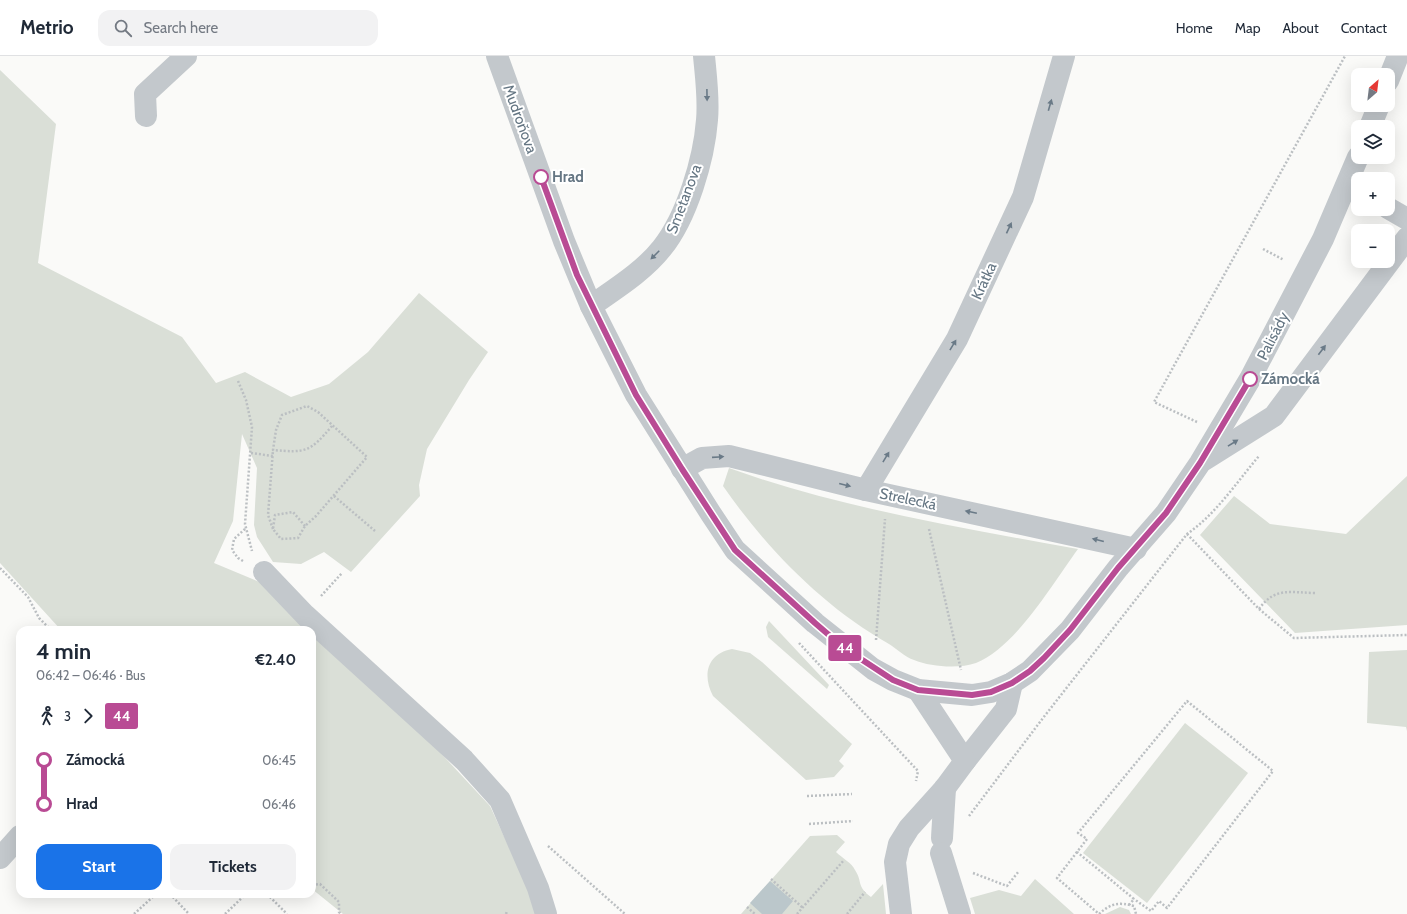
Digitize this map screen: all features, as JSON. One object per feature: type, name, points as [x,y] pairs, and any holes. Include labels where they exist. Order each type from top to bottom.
[{"type":"street","points":[[146,116],[145,94],[186,56]]},
{"type":"street","name":"Mudroňova","points":[[497,56],[564,241],[591,306],[636,395],[735,550],[844,648],[893,680],[918,690]]},
{"type":"street","name":"Smetanova","points":[[591,306],[654,257],[669,239],[680,219],[700,160],[706,130],[707,90],[704,56]]},
{"type":"street","name":"Krátka","points":[[866,490],[957,339],[1023,197],[1064,56]]},
{"type":"street","points":[[1393,68],[1398,56]]},
{"type":"street","name":"Palisády","points":[[918,690],[972,695],[991,692],[1012,683],[1030,671],[1057,645],[1118,568],[1166,513],[1200,463],[1250,379],[1323,238],[1351,188]]},
{"type":"street","points":[[1395,212],[1407,219]]},
{"type":"street","points":[[1200,463],[1274,416],[1407,238]]},
{"type":"street","name":"Strelecká","points":[[682,469],[702,458],[729,456],[866,490],[1136,549]]},
{"type":"street","points":[[255,567],[305,615],[464,760],[500,800],[538,888],[546,914]]},
{"type":"street","points":[[901,914],[895,862],[899,844],[909,828],[945,788],[1006,709],[1012,683]]},
{"type":"street","points":[[918,690],[965,761]]},
{"type":"street","points":[[945,788],[941,846],[960,914]]},
{"type":"street","points":[[0,858],[16,840]]},
{"type":"path","points":[[1201,424],[1154,402],[1345,56]]},
{"type":"path","points":[[1263,249],[1286,261]]},
{"type":"path","points":[[238,381],[246,400],[252,427],[246,528],[255,567]]},
{"type":"path","points":[[307,406],[318,412],[332,426],[367,457],[334,496],[305,526],[298,538],[280,539],[273,529],[268,515],[273,450],[276,430],[282,415],[307,406]]},
{"type":"path","points":[[273,450],[299,452],[304,450],[316,445],[332,426]]},
{"type":"path","points":[[968,819],[1043,718],[1187,534],[1202,523],[1215,510],[1264,451]]},
{"type":"path","points":[[251,453],[273,456]]},
{"type":"path","points":[[334,496],[375,530]]},
{"type":"path","points":[[273,529],[275,515],[293,512],[305,526]]},
{"type":"path","points":[[876,645],[886,515]]},
{"type":"path","points":[[928,525],[961,672]]},
{"type":"path","points":[[246,528],[234,539],[232,550],[238,558],[255,567]]},
{"type":"path","points":[[1187,534],[1260,610],[1294,638],[1407,635]]},
{"type":"path","points":[[0,568],[28,597],[39,618],[47,626]]},
{"type":"path","points":[[305,615],[342,573]]},
{"type":"path","points":[[1260,610],[1265,601],[1278,592],[1316,594]]},
{"type":"path","points":[[804,650],[918,771],[916,785]]},
{"type":"path","points":[[1077,852],[1134,899],[1151,911],[1159,901],[1167,908],[1273,771],[1187,701],[1078,833],[1088,839],[1077,852],[1057,878],[1099,914],[1106,907],[1115,903],[1123,902],[1134,906],[1136,914]]},
{"type":"path","points":[[807,796],[852,794]]},
{"type":"path","points":[[809,824],[854,821]]},
{"type":"path","points":[[544,843],[625,914]]},
{"type":"path","points":[[797,914],[844,860]]},
{"type":"path","points":[[968,870],[1007,886],[1019,871]]},
{"type":"path","points":[[771,879],[803,908]]},
{"type":"path","points":[[316,884],[320,884],[339,902],[339,912],[341,914]]},
{"type":"path","points":[[846,914],[865,892]]},
{"type":"path","points":[[134,914],[152,898]]},
{"type":"path","points":[[174,898],[189,914]]},
{"type":"path","points":[[225,914],[242,898]]},
{"type":"path","points":[[271,898],[286,914]]},
{"type":"path","points":[[1129,905],[1134,899]]},
{"type":"path","points":[[747,907],[755,914]]},
{"type":"shaded area","points":[[0,70],[56,124],[38,263],[182,337],[216,383],[245,372],[291,397],[329,384],[368,352],[419,293],[488,352],[427,449],[419,485],[420,496],[351,572],[324,552],[301,564],[273,562],[257,537],[254,525],[257,468],[242,434],[233,521],[214,563],[262,583],[308,626],[57,626],[0,563]]},
{"type":"shaded area","points":[[729,468],[770,482],[856,505],[945,524],[1078,549],[1033,613],[1005,643],[991,655],[976,663],[962,666],[953,667],[928,664],[907,657],[865,629],[841,612],[797,574],[758,532],[723,486]]},
{"type":"shaded area","points":[[1407,476],[1407,625],[1295,633],[1200,535],[1234,496],[1270,524],[1346,534]]},
{"type":"shaded area","points":[[769,621],[829,685],[827,689],[768,637],[766,627]]},
{"type":"shaded area","points":[[316,634],[423,734],[490,806],[540,914],[343,914],[316,892]]},
{"type":"shaded area","points":[[732,649],[750,653],[762,662],[852,744],[839,761],[844,766],[834,777],[806,780],[713,696],[708,680],[709,666],[717,656]]},
{"type":"shaded area","points":[[1407,650],[1407,731],[1406,727],[1367,723],[1369,652]]},
{"type":"shaded area","points":[[1185,723],[1248,773],[1147,903],[1083,853]]},
{"type":"shaded area","points":[[837,835],[845,842],[836,852],[854,867],[863,890],[871,897],[883,884],[886,914],[741,914],[810,836]]},
{"type":"shaded area","points":[[1035,879],[1074,914],[975,914],[970,898],[999,890],[1021,896]]},
{"type":"shaded area","points":[[770,881],[793,901],[782,914],[762,914],[750,903]]},
{"type":"shaded area","points":[[1120,907],[1129,910],[1131,914],[1105,914]]},
{"type":"bus line","name":"44","points":[[541,177],[577,275],[636,395],[735,550],[844,648],[873,669],[893,680],[918,690],[972,695],[991,692],[1012,683],[1030,671],[1044,658],[1070,630],[1118,568],[1166,513],[1200,463],[1250,379]]},
{"type":"place","name":"Hrad","points":[[541,177]]},
{"type":"place","name":"Zámocká","points":[[1250,379]]}]
